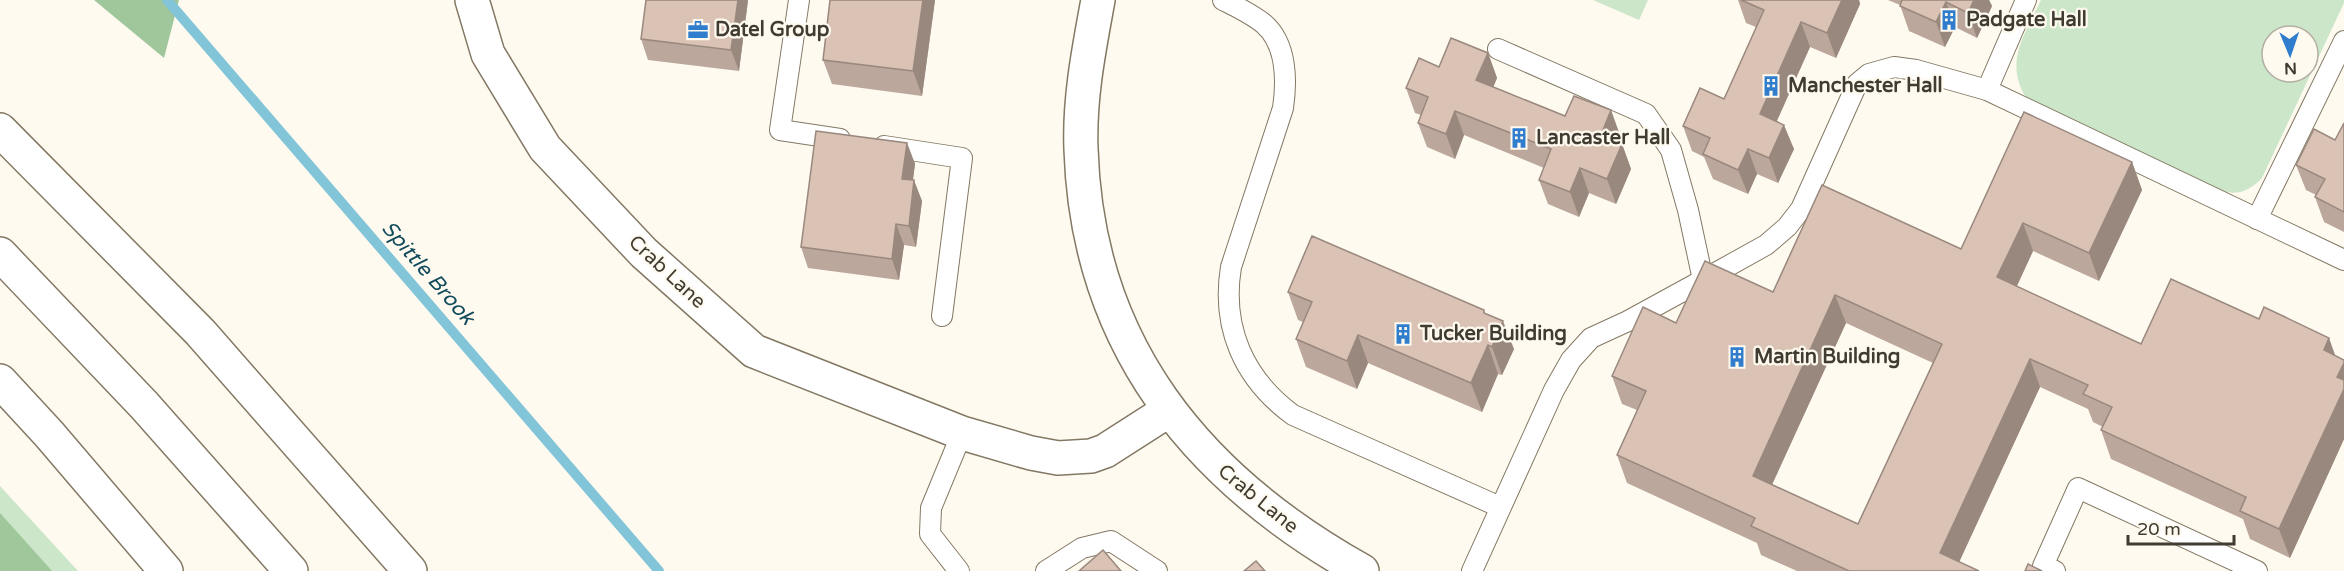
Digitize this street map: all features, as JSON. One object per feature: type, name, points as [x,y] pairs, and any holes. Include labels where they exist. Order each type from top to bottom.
[{"type":"main road","name":"Crab Lane","points":[[472,0],[488,54],[545,148],[644,253],[754,351],[962,433],[1031,453],[1075,459],[1090,456],[1105,451],[1169,410]]},
{"type":"main road","name":"Crab Lane","points":[[1098,0],[1082,108],[1082,170],[1089,230],[1112,309],[1147,378],[1169,410],[1215,464],[1248,495],[1290,526],[1362,571]]},
{"type":"main road","points":[[0,130],[200,332],[410,571]]},
{"type":"main road","points":[[0,254],[144,405],[291,571]]},
{"type":"main road","points":[[0,381],[49,434],[166,571]]},
{"type":"lane","points":[[799,0],[780,130],[962,158],[942,316]]},
{"type":"lane","points":[[1223,0],[1265,25],[1277,44],[1284,65],[1286,87],[1282,108],[1231,267],[1228,285],[1232,325],[1247,365],[1256,381],[1273,400],[1293,415],[1500,507]]},
{"type":"lane","points":[[1987,90],[2026,0]]},
{"type":"lane","points":[[2257,219],[2344,41]]},
{"type":"lane","points":[[1498,49],[1646,114],[1671,150],[1688,210],[1703,280]]},
{"type":"lane","points":[[1472,571],[1554,390],[1571,360],[1591,338],[1628,321],[1766,245],[1787,227],[1801,208],[1857,84],[1869,74],[1894,67],[1916,70],[1987,90],[2344,260]]},
{"type":"lane","points":[[959,571],[930,534],[931,508],[962,433]]},
{"type":"lane","points":[[2055,571],[2043,566],[2078,488],[2257,571]]},
{"type":"lane","points":[[1046,571],[1082,548],[1111,541],[1157,571]]},
{"type":"green space","points":[[94,0],[179,0],[164,58]]},
{"type":"green space","points":[[1593,0],[1648,0],[1639,20]]},
{"type":"green space","points":[[2041,0],[2344,0],[2320,54],[2320,24],[2260,24],[2260,84],[2306,84],[2262,178],[2244,191],[2232,193],[2210,188],[2030,104],[2017,76],[2016,64],[2022,39]]},
{"type":"green space","points":[[0,486],[78,571],[0,571]]},
{"type":"green space","points":[[0,513],[52,571],[0,571]]},
{"type":"building","name":"Datel Group","points":[[646,0],[738,0],[731,50],[641,39]]},
{"type":"building","points":[[830,0],[923,0],[913,71],[823,60]]},
{"type":"building","points":[[1741,0],[1842,0],[1827,33],[1801,22],[1760,114],[1784,125],[1769,158],[1748,149],[1738,170],[1703,154],[1710,138],[1683,126],[1700,88],[1724,99],[1764,10]]},
{"type":"building","points":[[1902,0],[1974,0],[1968,13],[1946,2],[1936,22],[1900,6]]},
{"type":"building","points":[[1451,38],[1488,53],[1476,80],[1565,116],[1574,96],[1611,110],[1601,135],[1622,144],[1607,179],[1580,168],[1570,192],[1539,180],[1551,149],[1455,111],[1446,134],[1418,123],[1428,97],[1406,88],[1419,58],[1439,67]]},
{"type":"building","name":"Martin Building","points":[[2024,112],[2132,162],[2089,253],[2023,223],[1997,277],[2141,344],[2171,279],[2259,319],[2264,307],[2329,338],[2324,350],[2344,360],[2337,377],[2344,380],[2344,389],[2279,529],[2240,511],[2246,497],[2101,430],[2112,407],[2083,394],[2088,385],[2030,359],[1940,553],[1979,571],[1849,571],[1751,526],[1755,518],[1617,455],[1646,391],[1612,376],[1643,307],[1676,323],[1705,261],[1773,292],[1822,185],[1961,249]],"holes":[[[1835,295],[1942,344],[1858,524],[1753,476]]]},
{"type":"building","points":[[2344,123],[2344,212],[2315,197],[2325,179],[2296,165],[2314,129],[2335,140]]},
{"type":"building","points":[[816,131],[907,143],[902,179],[914,180],[909,226],[896,224],[892,259],[801,247]]},
{"type":"building","name":"Tucker Building","points":[[1312,236],[1484,310],[1484,313],[1503,321],[1492,347],[1488,345],[1471,383],[1358,335],[1347,361],[1296,339],[1312,302],[1288,292]]},
{"type":"building","points":[[1103,550],[1121,571],[1079,571]]},
{"type":"building","points":[[1256,561],[1265,571],[1244,571]]},
{"type":"building","points":[[2028,564],[2042,571],[2025,571]]},
{"type":"waterway","name":"Spittle Brook","points":[[167,0],[659,571]]},
{"type":"place","name":"Padgate Hall","points":[[1949,20]]},
{"type":"place","name":"Datel Group","points":[[698,30]]},
{"type":"place","name":"Manchester Hall","points":[[1771,86]]},
{"type":"place","name":"Lancaster Hall","points":[[1519,138]]},
{"type":"place","name":"Tucker Building","points":[[1403,334]]},
{"type":"place","name":"Martin Building","points":[[1737,357]]}]
